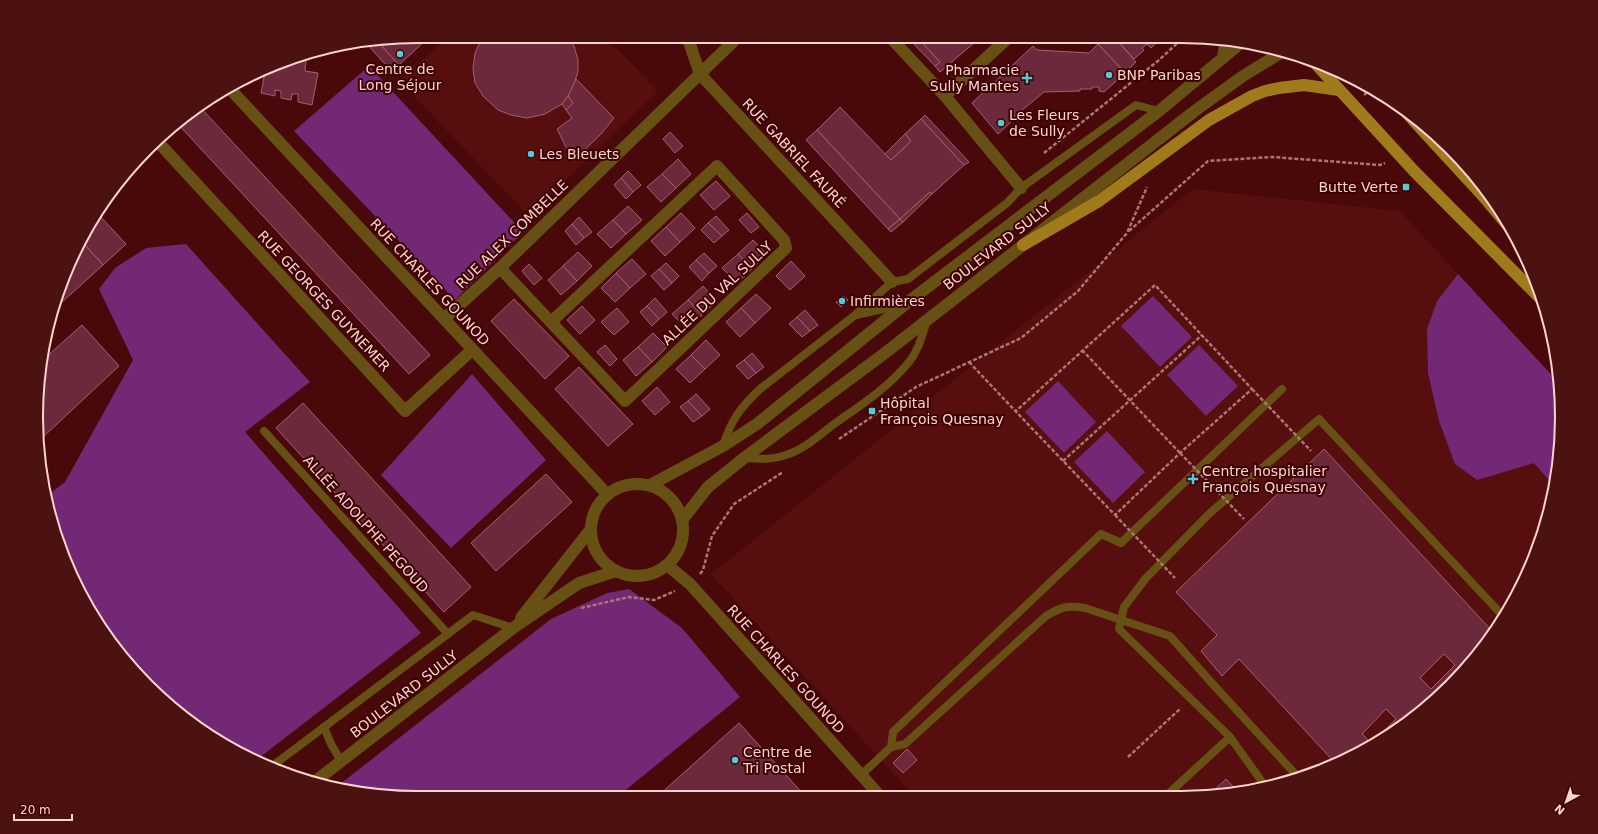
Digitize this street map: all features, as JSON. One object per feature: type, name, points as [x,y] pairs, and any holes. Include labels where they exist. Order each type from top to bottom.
[{"type":"main road","points":[[1321,70],[1414,171],[1533,291]]},
{"type":"main road","points":[[1022,245],[1100,200],[1209,120],[1252,96],[1279,88],[1304,85],[1339,90]]},
{"type":"main road","points":[[1427,135],[1483,196]]},
{"type":"street","name":"RUE GABRIEL FAURÉ","points":[[690,43],[700,74],[892,282]]},
{"type":"street","name":"RUE ALEX COMBELLE","points":[[444,319],[500,268],[732,43]]},
{"type":"street","points":[[896,43],[945,96],[1021,188]]},
{"type":"street","points":[[945,96],[1002,43]]},
{"type":"street","points":[[1223,57],[1225,46]]},
{"type":"street","name":"BOULEVARD SULLY","points":[[650,485],[722,446],[757,424],[908,302],[1159,111],[1235,47]]},
{"type":"street","name":"BOULEVARD SULLY","points":[[682,520],[708,487],[744,458],[927,320],[1196,110],[1243,76],[1276,56]]},
{"type":"street","name":"RUE CHARLES GOUNOD","points":[[233,91],[607,494]]},
{"type":"street","name":"RUE GEORGES GUYNEMER","points":[[161,145],[405,411],[472,350]]},
{"type":"street","name":"ALLÉE DU VAL SULLY","points":[[500,268],[625,401],[786,248],[784,240],[717,166],[551,322]]},
{"type":"street","points":[[635,483],[650,485],[661,490],[671,498],[678,508],[682,520],[683,532],[681,544],[675,556],[667,565],[655,572],[642,575],[629,575],[616,571],[605,563],[597,554],[592,542],[591,529],[593,516],[598,504],[607,494],[620,486],[635,483]]},
{"type":"street","points":[[513,628],[591,529]]},
{"type":"street","name":"RUE CHARLES GOUNOD","points":[[667,565],[690,584],[875,791]]},
{"type":"street","points":[[513,628],[579,583],[616,571]]},
{"type":"street","name":"BOULEVARD SULLY","points":[[320,778],[513,628]]},
{"type":"lane","name":"BOULEVARD SULLY","points":[[722,446],[729,427],[744,405],[760,390],[854,316],[892,282],[908,279],[1007,203],[1021,188],[1136,105],[1159,111]]},
{"type":"lane","points":[[854,316],[892,308],[908,302]]},
{"type":"lane","points":[[744,458],[768,459],[786,455],[804,447],[859,406],[898,375],[910,362],[916,352],[927,320]]},
{"type":"lane","points":[[890,747],[893,732],[1100,534],[1121,544],[1282,389]]},
{"type":"lane","points":[[1262,782],[1230,737],[1119,629],[1124,606],[1146,578],[1210,513],[1319,419],[1500,613]]},
{"type":"lane","name":"ALLÉE ADOLPHE PEGOUD","points":[[264,431],[448,634]]},
{"type":"lane","points":[[861,775],[890,747],[905,744],[1046,616],[1059,608],[1071,606],[1085,608],[1170,636],[1294,773]]},
{"type":"lane","points":[[276,764],[474,615],[513,628]]},
{"type":"lane","points":[[324,727],[331,744],[341,761]]},
{"type":"lane","points":[[1171,791],[1230,737]]},
{"type":"path","points":[[1043,153],[1159,60],[1177,43]]},
{"type":"path","points":[[833,443],[916,387],[1021,338],[1078,291],[1127,233],[1208,161],[1272,157],[1380,165],[1388,162]]},
{"type":"path","points":[[1127,233],[1151,180]]},
{"type":"path","points":[[1016,411],[1155,285],[1311,451]]},
{"type":"path","points":[[1063,461],[1202,335]]},
{"type":"path","points":[[1082,350],[1244,520]]},
{"type":"path","points":[[969,362],[1175,578]]},
{"type":"path","points":[[1115,515],[1180,453],[1252,389]]},
{"type":"path","points":[[581,608],[629,597],[654,600],[690,584],[703,570],[712,536],[734,504],[785,470]]},
{"type":"path","points":[[1128,757],[1186,703]]},
{"type":"shaded area","name":"Les Bleuets","points":[[441,43],[611,43],[658,91],[529,216],[399,81]]},
{"type":"shaded area","points":[[369,66],[523,232],[455,300],[294,131]]},
{"type":"shaded area","name":"Centre hospitalier François Quesnay","points":[[1193,189],[1400,211],[1553,376],[1555,417],[1554,441],[1552,466],[1542,514],[1527,560],[1505,604],[1478,645],[1462,664],[1428,698],[1389,728],[1368,741],[1324,763],[1254,784],[1230,788],[1181,791],[909,791],[711,574]]},
{"type":"shaded area","points":[[186,244],[310,382],[245,432],[421,633],[261,756],[230,741],[189,714],[170,698],[136,664],[120,645],[93,604],[71,560],[51,493],[65,482],[133,360],[99,289],[115,268],[146,248]]},
{"type":"shaded area","points":[[1458,274],[1553,376],[1555,417],[1550,481],[1534,463],[1477,480],[1455,464],[1439,421],[1428,373],[1427,329],[1437,301]]},
{"type":"shaded area","points":[[1153,296],[1192,337],[1160,367],[1121,326]]},
{"type":"shaded area","points":[[1199,345],[1238,386],[1206,416],[1167,375]]},
{"type":"shaded area","points":[[472,374],[546,460],[451,548],[381,475]]},
{"type":"shaded area","points":[[1058,381],[1096,422],[1064,453],[1025,412]]},
{"type":"shaded area","points":[[1107,431],[1145,472],[1113,503],[1074,462]]},
{"type":"shaded area","points":[[629,589],[682,628],[740,697],[624,791],[417,791],[368,788],[341,783],[551,619],[607,593]]},
{"type":"building","name":"Centre de Long Séjour","points":[[423,43],[399,65],[381,45]]},
{"type":"building","points":[[480,43],[572,43],[578,60],[578,71],[572,91],[562,104],[545,114],[527,118],[511,115],[498,110],[483,96],[475,83],[473,69],[475,53]]},
{"type":"building","points":[[913,43],[923,43],[940,62],[935,66]]},
{"type":"building","points":[[923,43],[974,43],[940,72],[935,66],[940,62]]},
{"type":"building","points":[[1119,43],[1136,62],[1125,73],[1098,44]]},
{"type":"building","points":[[1119,43],[1156,43],[1151,48],[1147,44],[1142,48],[1144,50],[1134,59]]},
{"type":"building","points":[[1098,44],[1125,73],[1104,92],[1099,91],[1099,87],[1092,87],[1092,89],[1080,89],[1080,91],[1044,92],[1010,120],[1012,121],[998,134],[972,103],[1033,46],[1037,50],[1089,53]]},
{"type":"building","points":[[381,45],[399,65],[392,72],[369,46]]},
{"type":"building","points":[[306,60],[305,71],[318,73],[312,105],[298,102],[298,94],[292,94],[291,100],[281,98],[281,91],[275,90],[275,96],[261,93],[264,76],[274,71]]},
{"type":"building","points":[[576,79],[614,118],[601,134],[573,161],[557,129],[572,118],[566,110],[573,103],[568,96]]},
{"type":"building","points":[[568,96],[573,103],[566,110],[562,104]]},
{"type":"building","points":[[840,107],[891,160],[911,141],[905,134],[921,119],[964,165],[932,194],[930,192],[900,219],[817,130]]},
{"type":"building","points":[[203,110],[430,355],[409,374],[181,127]]},
{"type":"building","points":[[925,115],[969,162],[964,165],[921,119]]},
{"type":"building","points":[[817,130],[900,219],[888,229],[806,140]]},
{"type":"building","points":[[670,132],[683,146],[675,153],[663,139]]},
{"type":"building","points":[[905,134],[911,141],[891,160],[885,154]]},
{"type":"building","points":[[678,159],[691,174],[676,188],[662,174]]},
{"type":"building","points":[[628,171],[641,185],[633,192],[621,178]]},
{"type":"building","points":[[662,174],[676,188],[661,202],[647,187]]},
{"type":"building","points":[[621,178],[633,192],[626,199],[614,185]]},
{"type":"building","points":[[716,181],[730,196],[714,210],[700,195]]},
{"type":"building","points":[[930,192],[932,194],[903,222],[900,219]]},
{"type":"building","points":[[628,206],[642,220],[626,234],[613,220]]},
{"type":"building","points":[[681,213],[695,228],[680,242],[666,227]]},
{"type":"building","points":[[747,213],[759,227],[751,233],[739,220]]},
{"type":"building","points":[[716,216],[729,230],[722,236],[708,223]]},
{"type":"building","points":[[101,217],[126,244],[103,265],[85,245]]},
{"type":"building","points":[[579,217],[592,232],[584,238],[572,224]]},
{"type":"building","points":[[900,219],[903,222],[891,232],[888,229]]},
{"type":"building","points":[[613,220],[626,234],[611,248],[597,234]]},
{"type":"building","points":[[708,223],[722,236],[714,243],[701,230]]},
{"type":"building","points":[[572,224],[584,238],[576,245],[565,231]]},
{"type":"building","points":[[666,227],[680,242],[665,256],[651,241]]},
{"type":"building","points":[[753,240],[767,254],[752,269],[738,254]]},
{"type":"building","points":[[85,245],[103,265],[61,303],[71,274]]},
{"type":"building","points":[[578,252],[592,266],[577,281],[563,266]]},
{"type":"building","points":[[704,253],[717,266],[709,273],[696,260]]},
{"type":"building","points":[[738,254],[752,269],[737,283],[722,268]]},
{"type":"building","points":[[632,259],[646,274],[630,288],[616,273]]},
{"type":"building","points":[[696,260],[709,273],[702,281],[689,267]]},
{"type":"building","points":[[791,261],[805,276],[790,290],[776,276]]},
{"type":"building","points":[[666,263],[679,276],[672,283],[659,269]]},
{"type":"building","points":[[529,264],[542,278],[534,285],[522,271]]},
{"type":"building","points":[[563,266],[577,281],[561,295],[548,280]]},
{"type":"building","points":[[659,269],[672,283],[664,290],[651,276]]},
{"type":"building","points":[[616,273],[630,288],[615,302],[601,288]]},
{"type":"building","points":[[703,286],[717,301],[702,315],[688,300]]},
{"type":"building","points":[[756,294],[771,308],[755,323],[741,308]]},
{"type":"building","name":"Infirmières","points":[[843,296],[848,300],[841,307],[836,302]]},
{"type":"building","points":[[655,298],[667,312],[659,319],[647,306]]},
{"type":"building","points":[[514,299],[569,356],[545,379],[491,321]]},
{"type":"building","points":[[688,300],[702,315],[686,329],[672,314]]},
{"type":"building","points":[[582,306],[595,320],[580,334],[567,320]]},
{"type":"building","points":[[647,306],[659,319],[652,326],[640,312]]},
{"type":"building","points":[[617,308],[629,322],[614,335],[601,322]]},
{"type":"building","points":[[741,308],[755,323],[740,337],[726,322]]},
{"type":"building","points":[[805,310],[818,325],[810,331],[797,317]]},
{"type":"building","points":[[797,317],[810,331],[802,337],[789,324]]},
{"type":"building","points":[[82,325],[119,366],[44,436],[44,393],[48,355]]},
{"type":"building","points":[[653,333],[667,347],[652,362],[638,347]]},
{"type":"building","points":[[706,340],[720,355],[705,369],[691,355]]},
{"type":"building","points":[[605,345],[617,359],[610,366],[597,352]]},
{"type":"building","points":[[638,347],[652,362],[636,376],[623,360]]},
{"type":"building","points":[[752,353],[764,367],[756,373],[744,360]]},
{"type":"building","points":[[691,355],[705,369],[690,383],[676,369]]},
{"type":"building","points":[[744,360],[756,373],[748,379],[736,366]]},
{"type":"building","points":[[579,367],[633,424],[608,446],[555,389]]},
{"type":"building","points":[[657,387],[670,402],[655,415],[642,401]]},
{"type":"building","points":[[696,394],[710,409],[702,416],[688,401]]},
{"type":"building","points":[[688,401],[702,416],[693,422],[680,407]]},
{"type":"building","points":[[303,403],[471,587],[444,612],[276,428]]},
{"type":"building","points":[[1324,449],[1490,628],[1462,664],[1428,698],[1409,714],[1382,732],[1396,719],[1386,709],[1362,734],[1369,741],[1332,759],[1239,659],[1222,676],[1201,651],[1217,635],[1176,592]],"holes":[[[1444,654],[1455,665],[1431,689],[1420,678]]]},
{"type":"building","points":[[546,474],[572,502],[496,571],[471,543]]},
{"type":"building","name":"Centre de Tri Postal","points":[[739,723],[800,791],[664,791]]},
{"type":"building","points":[[907,749],[917,760],[903,773],[893,763]]},
{"type":"building","points":[[1226,779],[1234,787],[1230,788],[1215,789]]},
{"type":"place","name":"Centre de Long Séjour","points":[[400,54]]},
{"type":"place","name":"BNP Paribas","points":[[1109,75]]},
{"type":"place","name":"Pharmacie Sully Mantes","points":[[1027,78]]},
{"type":"place","name":"Les Fleurs de Sully","points":[[1001,123]]},
{"type":"place","name":"Les Bleuets","points":[[531,154]]},
{"type":"place","name":"Butte Verte","points":[[1406,187]]},
{"type":"place","name":"Infirmières","points":[[842,301]]},
{"type":"place","name":"Hôpital François Quesnay","points":[[872,411]]},
{"type":"place","name":"Centre hospitalier François Quesnay","points":[[1193,479]]},
{"type":"place","name":"Centre de Tri Postal","points":[[735,760]]}]
